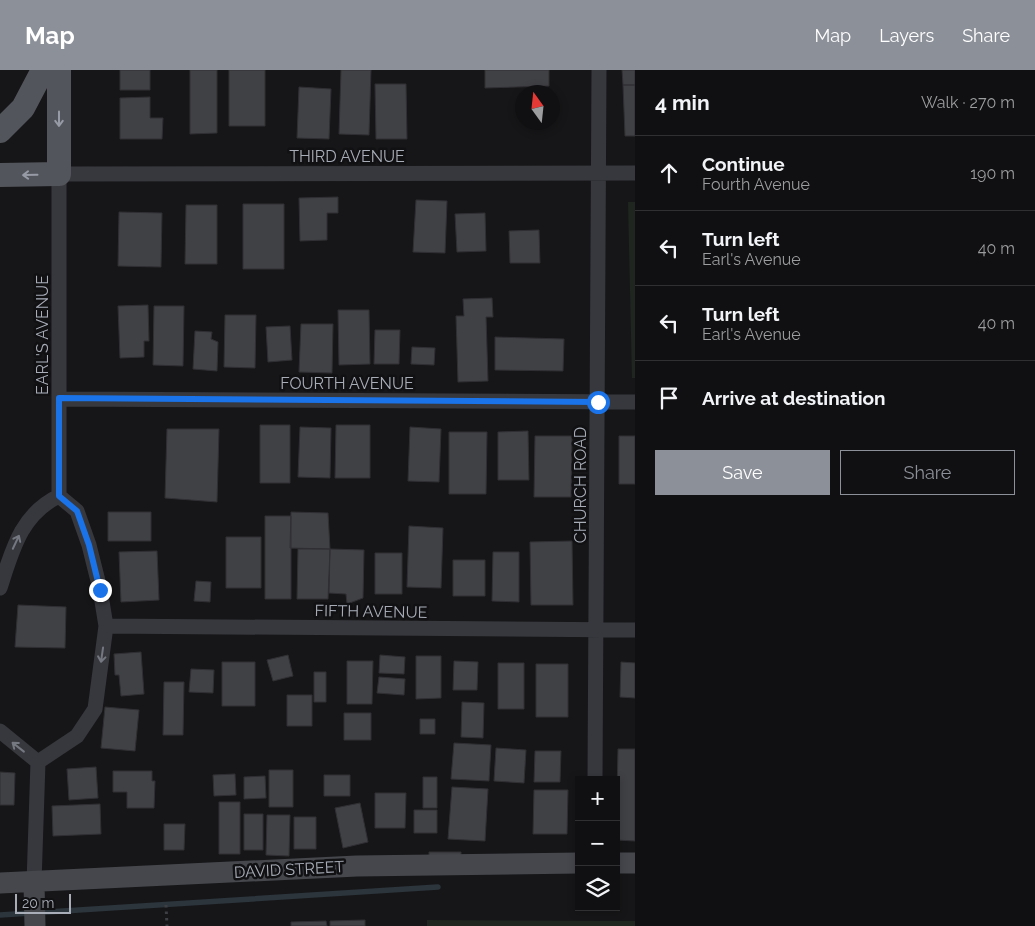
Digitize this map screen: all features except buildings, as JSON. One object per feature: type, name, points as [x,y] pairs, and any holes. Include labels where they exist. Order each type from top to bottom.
[{"type":"main road","points":[[0,131],[23,108],[43,70]]},
{"type":"main road","points":[[0,175],[60,174],[59,70]]},
{"type":"street","name":"CHURCH ROAD","points":[[595,776],[599,70]]},
{"type":"street","name":"THIRD AVENUE","points":[[60,174],[635,173]]},
{"type":"street","name":"EARL'S AVENUE","points":[[59,496],[60,174]]},
{"type":"street","name":"FOURTH AVENUE","points":[[59,398],[635,402]]},
{"type":"street","points":[[0,588],[16,542],[33,515],[43,504],[59,496],[77,511],[89,545],[106,626],[95,709],[77,736],[38,762]]},
{"type":"street","name":"FIFTH AVENUE","points":[[106,626],[635,630]]},
{"type":"street","points":[[0,731],[38,762]]},
{"type":"street","points":[[34,918],[38,762]]},
{"type":"street","points":[[620,862],[635,863]]},
{"type":"street","name":"DAVID STREET","points":[[0,883],[357,866],[575,863]]},
{"type":"path","points":[[166,905],[167,926]]},
{"type":"shaded area","points":[[628,202],[635,202],[635,378],[632,378]]},
{"type":"shaded area","points":[[427,920],[635,921],[635,926],[427,926]]},
{"type":"waterway","points":[[0,915],[438,887]]},
{"type":"route","points":[[100,590],[89,545],[77,511],[59,496],[59,398],[598,402]]}]
